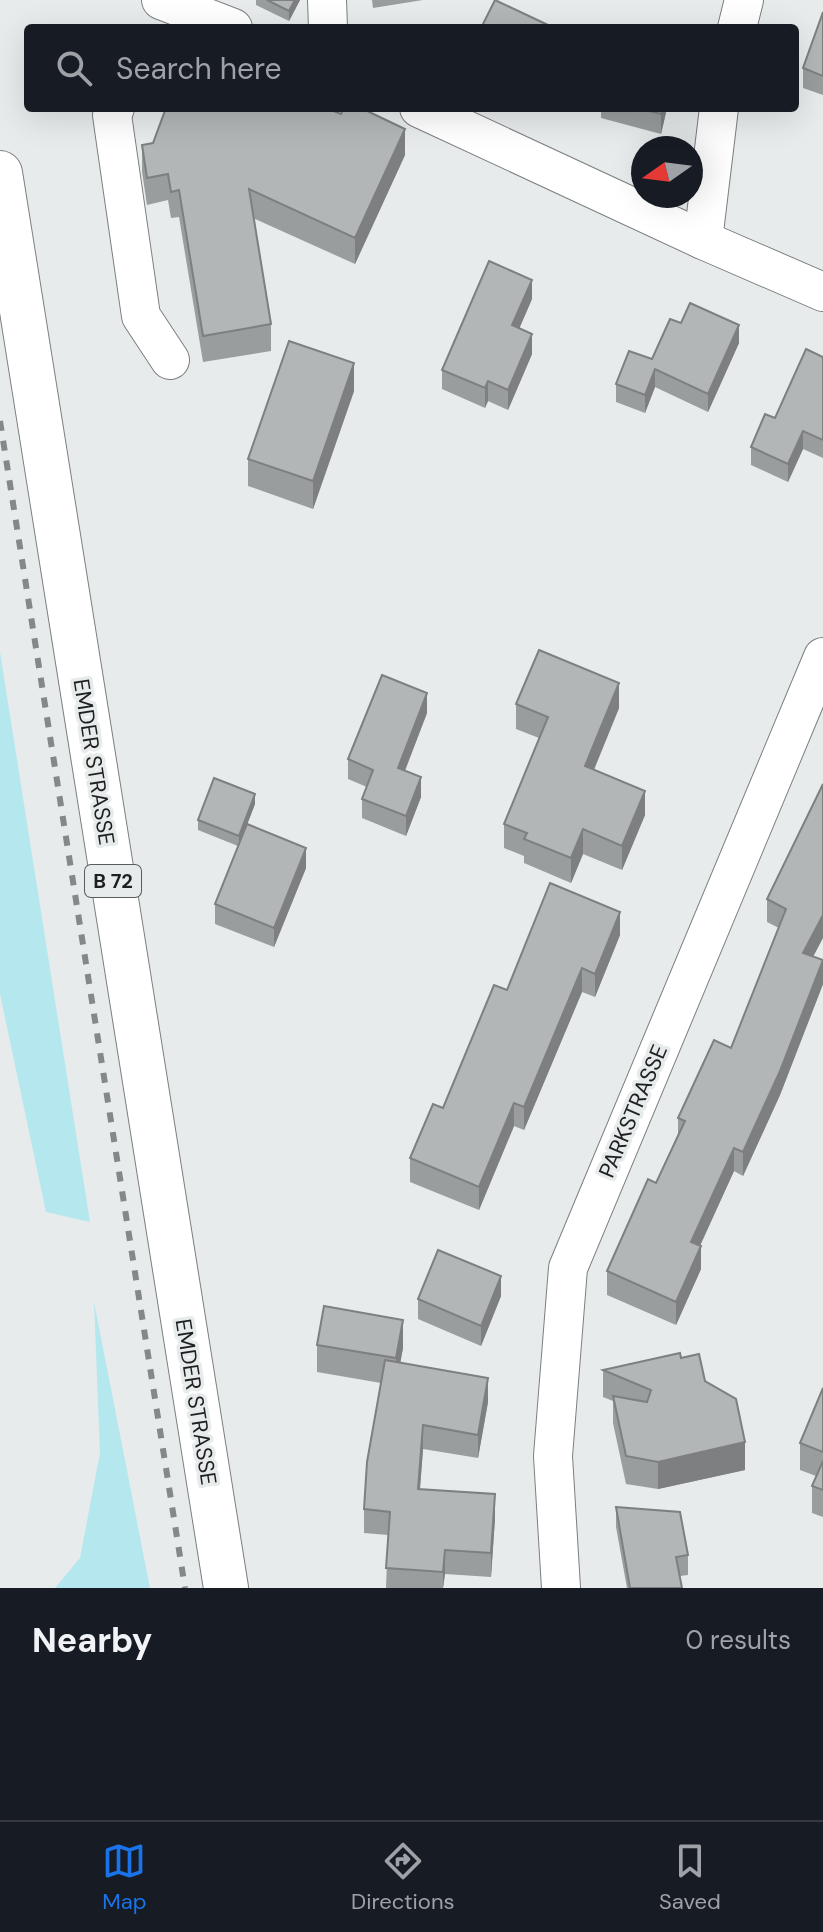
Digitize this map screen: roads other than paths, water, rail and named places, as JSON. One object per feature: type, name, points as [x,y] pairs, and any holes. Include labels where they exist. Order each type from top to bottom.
[{"type":"main road","name":"EMDER STRASSE","points":[[0,173],[226,1588]]},
{"type":"street","points":[[327,0],[328,24]]},
{"type":"street","points":[[738,24],[744,0]]},
{"type":"street","points":[[161,10],[217,24]]},
{"type":"street","points":[[113,112],[141,316],[170,360]]},
{"type":"street","points":[[428,112],[823,292]]},
{"type":"street","points":[[703,240],[719,112]]},
{"type":"street","name":"PARKSTRASSE","points":[[561,1588],[553,1456],[568,1268],[823,657]]},
{"type":"railway","points":[[0,421],[185,1588]]}]
